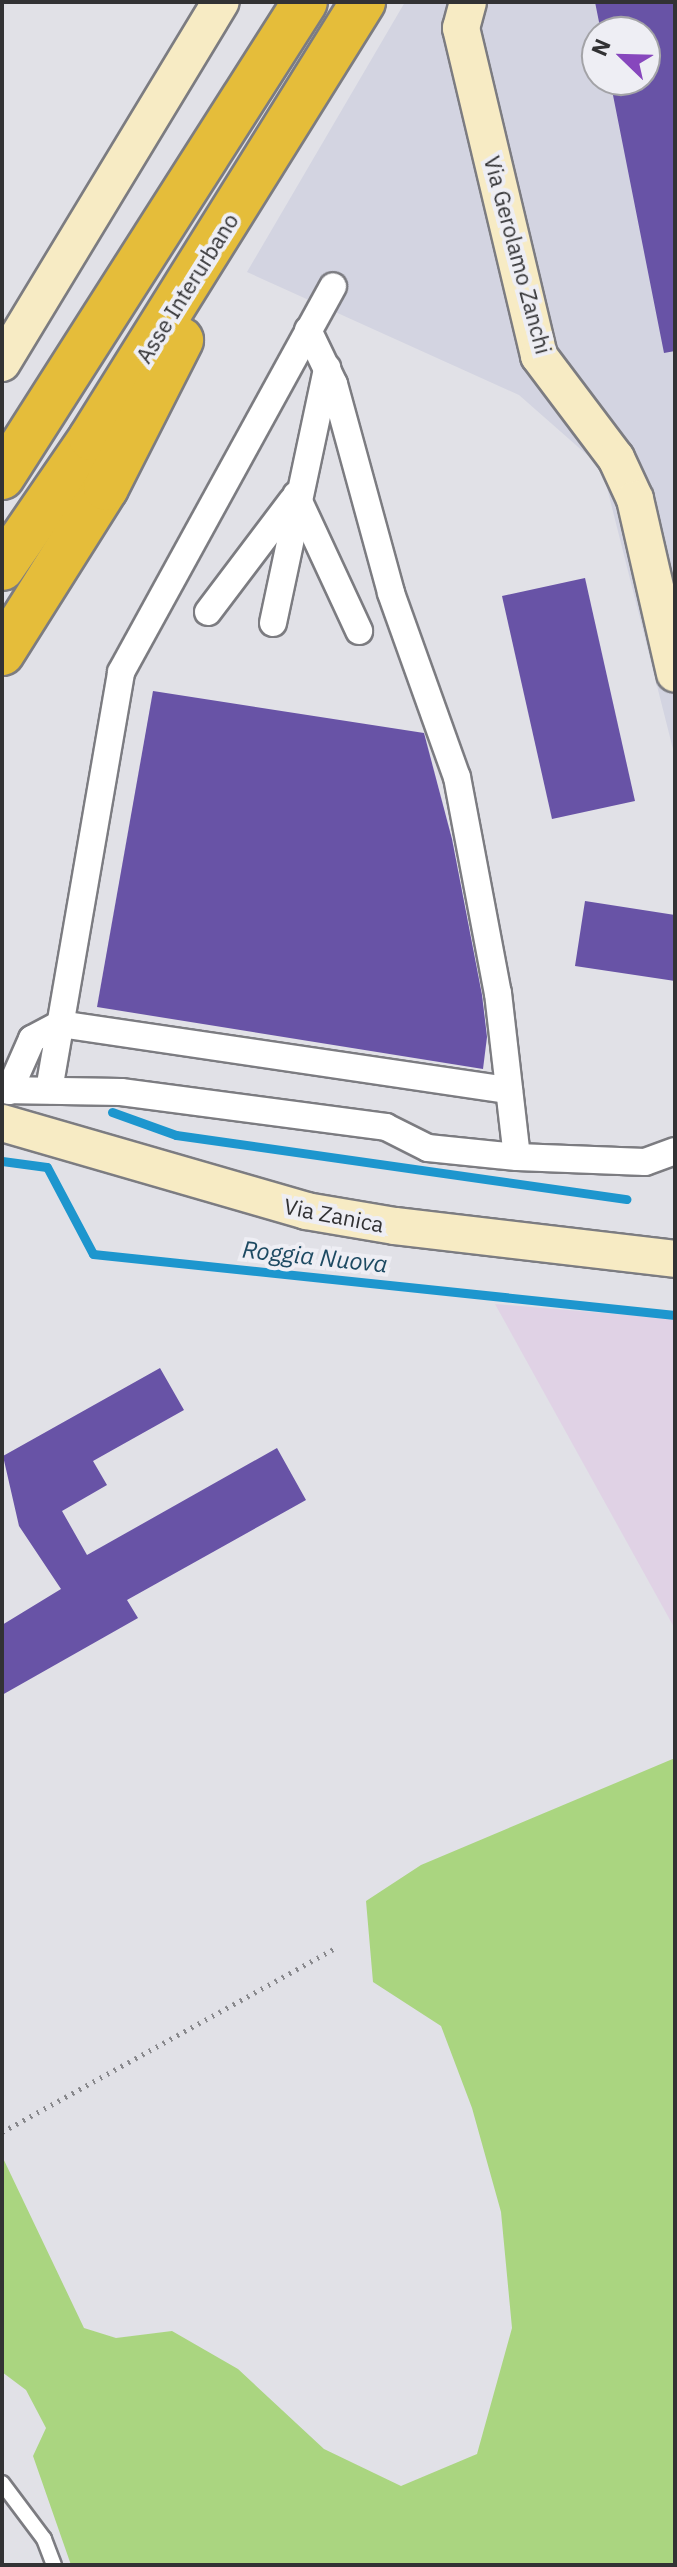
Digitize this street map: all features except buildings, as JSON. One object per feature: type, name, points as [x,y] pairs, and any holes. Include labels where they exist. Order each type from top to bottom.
[{"type":"highway","points":[[2,477],[305,2]]},
{"type":"highway","name":"Asse Interurbano","points":[[2,568],[91,438],[228,224],[363,2]]},
{"type":"highway","points":[[2,653],[106,488],[171,366],[228,224]]},
{"type":"highway","points":[[2,617],[60,515],[91,438]]},
{"type":"main road","points":[[2,363],[221,2]]},
{"type":"main road","name":"Via Gerolamo Zanchi","points":[[468,2],[461,28],[539,356],[616,458],[635,499],[675,673]]},
{"type":"main road","name":"Via Zanica","points":[[4,1101],[306,1211],[395,1226],[675,1259]]},
{"type":"street","points":[[49,1090],[121,672],[333,286]]},
{"type":"street","points":[[308,330],[327,368],[391,593],[457,777],[505,1049],[517,1157]]},
{"type":"street","points":[[273,623],[296,495],[327,368]]},
{"type":"street","points":[[208,612],[296,495]]},
{"type":"street","points":[[296,495],[359,631]]},
{"type":"street","points":[[4,1101],[32,1039],[60,1024],[509,1090]]},
{"type":"street","points":[[4,1101],[49,1090],[121,1092],[386,1127],[428,1148],[517,1157],[645,1162],[675,1151]]},
{"type":"lane","points":[[2,2483],[44,2539],[54,2565]]},
{"type":"path","points":[[2,2132],[335,1948]]},
{"type":"shaded area","points":[[405,2],[675,2],[675,757],[602,468],[519,395],[247,272]]},
{"type":"shaded area","points":[[495,1304],[675,1319],[675,1629]]},
{"type":"green space","points":[[675,1758],[675,2565],[71,2565],[33,2456],[46,2428],[26,2390],[2,2372],[2,2156],[84,2328],[116,2338],[172,2331],[238,2369],[324,2449],[401,2486],[477,2454],[512,2328],[501,2212],[472,2108],[441,2026],[373,1982],[366,1901],[421,1865]]},
{"type":"waterway","points":[[112,1112],[176,1135],[626,1199]]},
{"type":"waterway","name":"Roggia Nuova","points":[[2,1161],[47,1167],[93,1254],[675,1315]]}]
